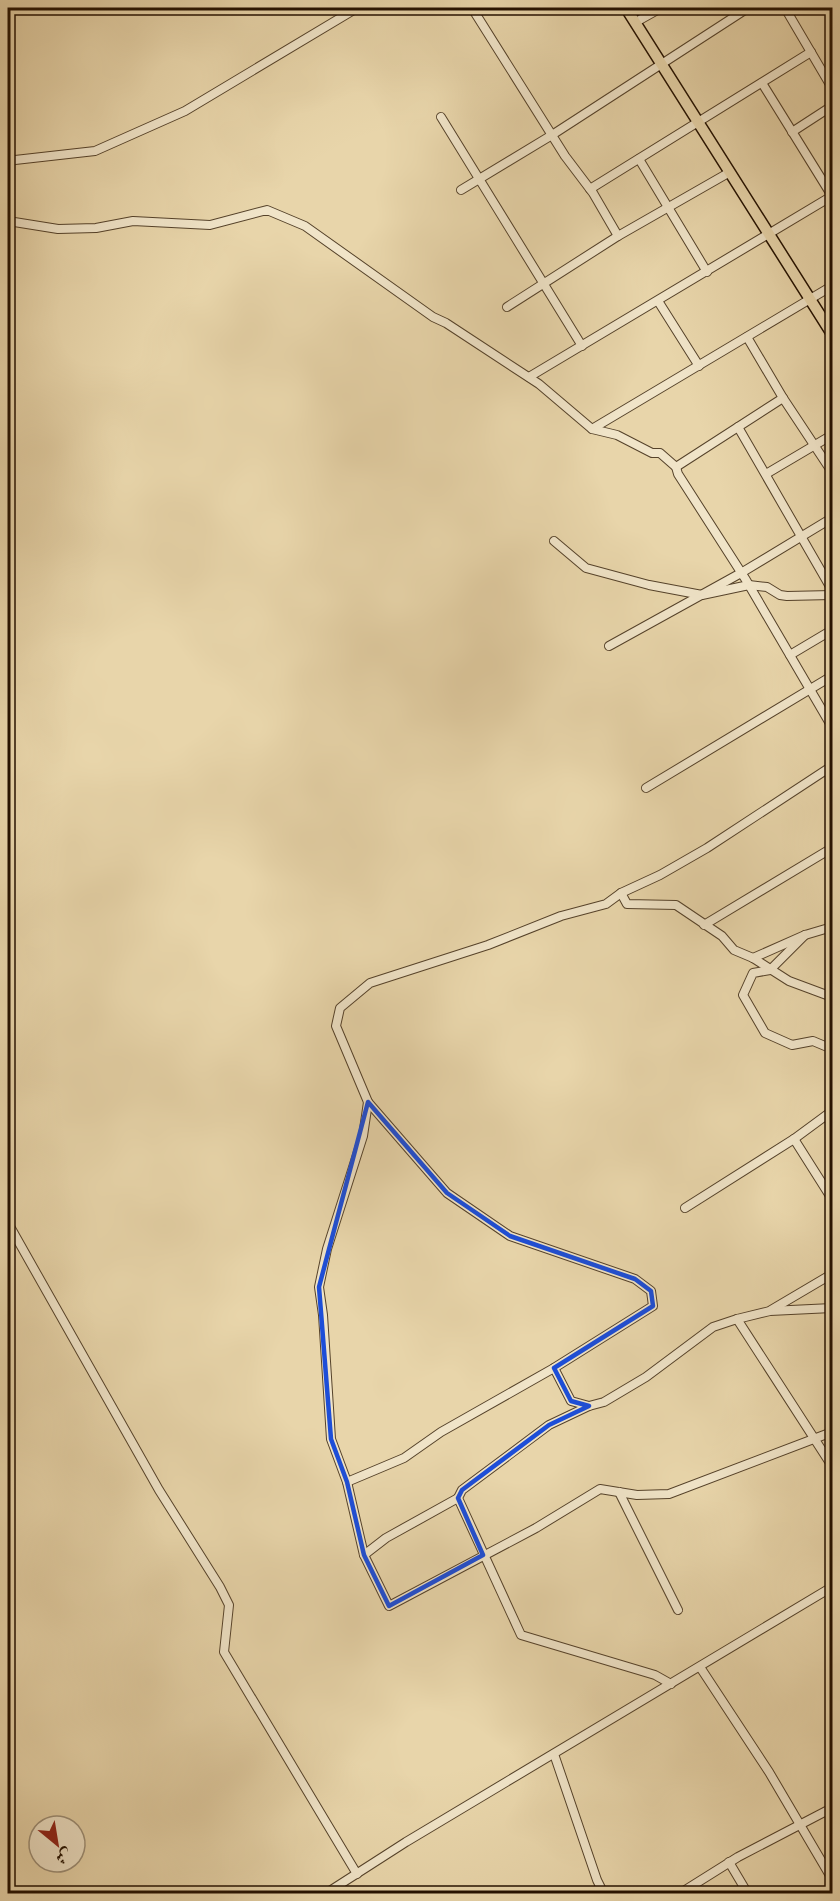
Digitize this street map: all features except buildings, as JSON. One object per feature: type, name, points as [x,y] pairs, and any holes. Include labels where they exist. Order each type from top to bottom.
[{"type":"main road","points":[[627,8],[832,334]]},
{"type":"street","points":[[8,163],[15,160],[95,151],[185,111],[357,8]]},
{"type":"street","points":[[472,8],[618,236]]},
{"type":"street","points":[[636,22],[662,8]]},
{"type":"street","points":[[461,190],[552,135],[661,62],[748,8]]},
{"type":"street","points":[[785,8],[832,88]]},
{"type":"street","points":[[590,189],[811,52]]},
{"type":"street","points":[[529,377],[832,196],[762,83]]},
{"type":"street","points":[[792,132],[832,106]]},
{"type":"street","points":[[441,117],[582,346]]},
{"type":"street","points":[[639,159],[707,272]]},
{"type":"street","points":[[507,308],[618,236],[730,172]]},
{"type":"street","points":[[8,221],[58,229],[96,228],[133,221],[210,225],[267,210],[305,226],[433,317],[446,323],[529,377],[592,429],[617,435],[652,453],[660,453],[676,467],[678,474],[741,573],[832,727]]},
{"type":"street","points":[[592,429],[832,286]]},
{"type":"street","points":[[658,301],[699,366]]},
{"type":"street","points":[[747,338],[830,470]]},
{"type":"street","points":[[676,467],[783,398]]},
{"type":"street","points":[[554,541],[586,568],[649,585],[702,595],[748,585],[767,587],[780,595],[788,596],[832,592],[738,427]]},
{"type":"street","points":[[766,474],[832,435]]},
{"type":"street","points":[[609,646],[741,573],[832,518]]},
{"type":"street","points":[[790,655],[832,630]]},
{"type":"street","points":[[646,788],[832,676]]},
{"type":"street","points":[[347,1482],[404,1458],[441,1432],[554,1368],[653,1306],[651,1291],[635,1279],[510,1236],[447,1193],[368,1102],[336,1026],[340,1008],[370,983],[488,945],[561,916],[606,904],[621,893],[660,875],[707,848],[832,766]]},
{"type":"street","points":[[704,925],[832,848]]},
{"type":"street","points":[[621,893],[627,904],[676,905],[722,936],[734,950],[753,958],[789,981],[832,998]]},
{"type":"street","points":[[753,958],[805,935],[832,927]]},
{"type":"street","points":[[805,935],[770,970],[753,973],[743,995],[765,1033],[792,1045],[813,1041],[832,1049]]},
{"type":"street","points":[[368,1102],[363,1136],[327,1248],[319,1287],[331,1439],[347,1482],[364,1555],[389,1606],[536,1528],[600,1489],[636,1495],[669,1494],[832,1432]]},
{"type":"street","points":[[685,1208],[794,1139],[832,1111]]},
{"type":"street","points":[[794,1139],[832,1199]]},
{"type":"street","points":[[8,1223],[159,1490],[220,1587],[229,1605],[224,1652],[357,1874]]},
{"type":"street","points":[[770,1311],[832,1274]]},
{"type":"street","points":[[364,1555],[386,1538],[458,1498],[462,1490],[549,1425],[589,1406],[604,1402],[646,1377],[713,1328],[770,1311],[832,1308]]},
{"type":"street","points":[[737,1319],[832,1466]]},
{"type":"street","points":[[554,1368],[571,1401],[589,1406]]},
{"type":"street","points":[[619,1492],[678,1610]]},
{"type":"street","points":[[458,1498],[521,1635],[654,1675],[671,1684]]},
{"type":"street","points":[[325,1893],[406,1842],[832,1587]]},
{"type":"street","points":[[700,1667],[769,1772],[832,1879]]},
{"type":"street","points":[[554,1754],[597,1880],[604,1893]]},
{"type":"street","points":[[679,1893],[729,1862],[832,1808]]},
{"type":"street","points":[[729,1862],[748,1893]]},
{"type":"highlighted area","points":[[368,1102],[447,1193],[510,1236],[635,1279],[651,1291],[653,1306],[554,1368],[571,1401],[589,1406],[549,1425],[462,1490],[458,1498],[483,1555],[389,1606],[364,1555],[347,1482],[331,1439],[319,1287]]}]
